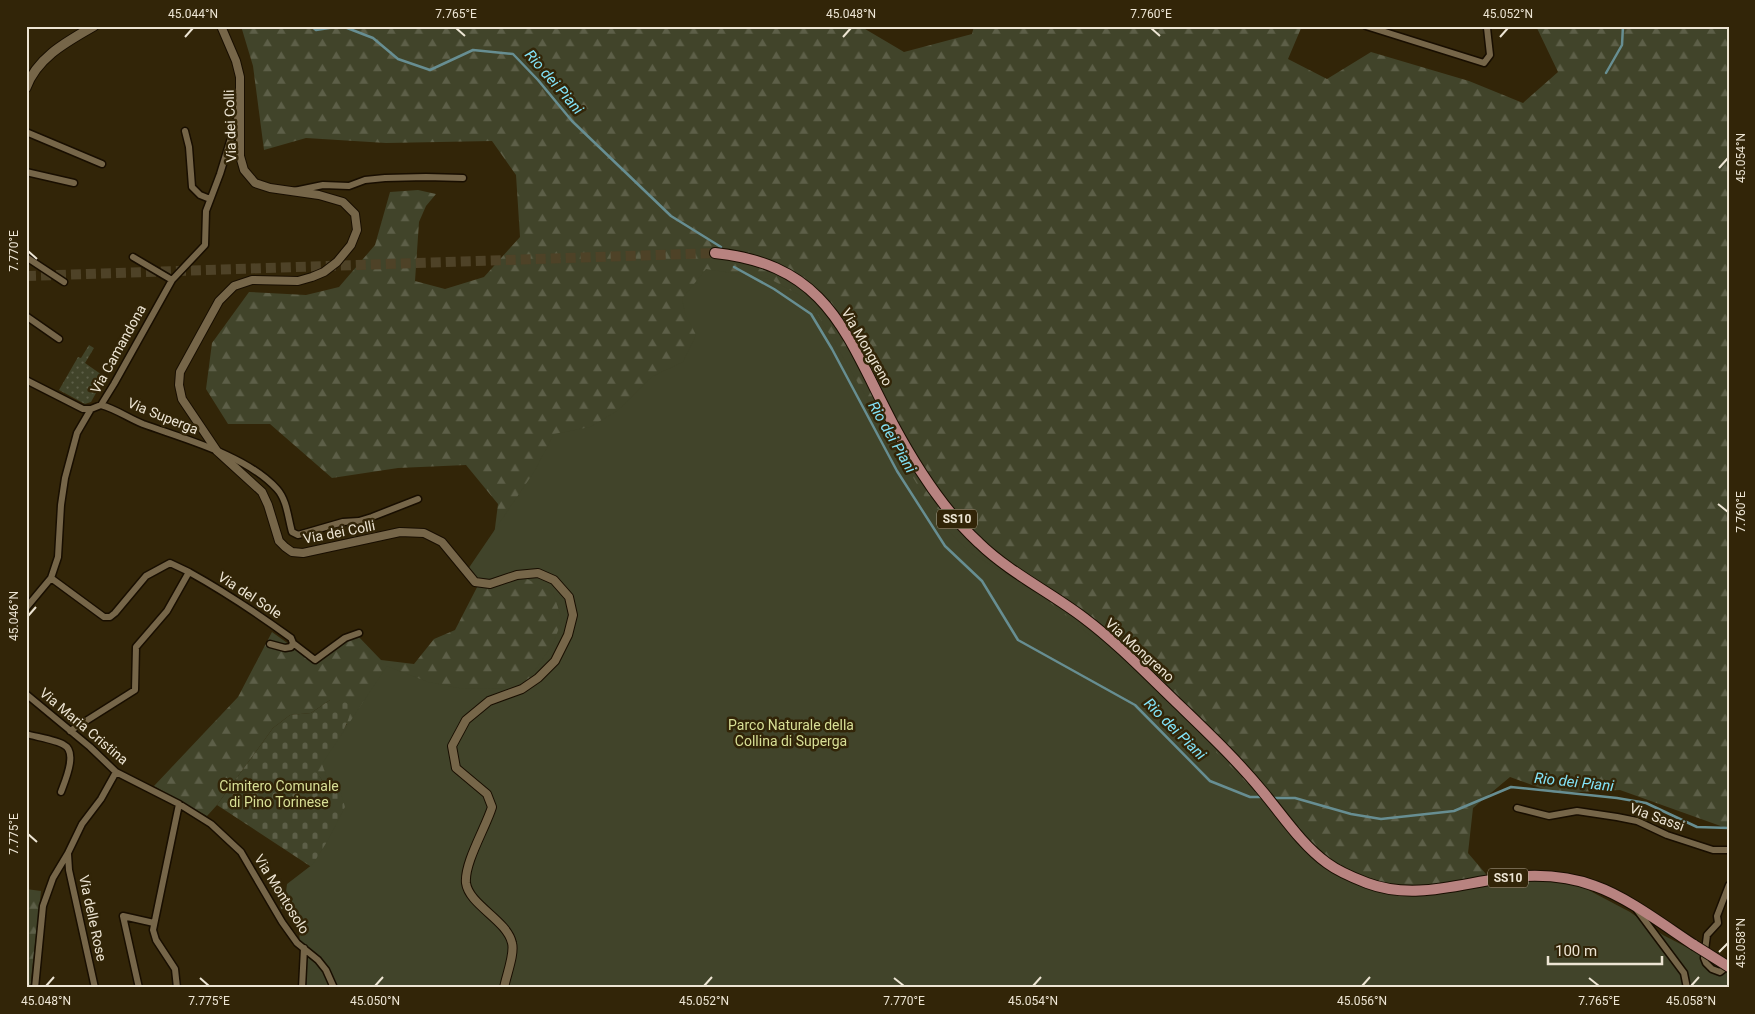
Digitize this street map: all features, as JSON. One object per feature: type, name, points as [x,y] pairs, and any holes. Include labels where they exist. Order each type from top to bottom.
[{"type":"main road","points":[[27,82],[39,66],[56,49],[94,26]]},
{"type":"main road","name":"Via Mongreno","points":[[715,253],[748,258],[782,270],[795,278],[822,301],[846,334],[894,425],[926,480],[964,528],[1008,567],[1066,605],[1091,624],[1143,670],[1242,766],[1314,853],[1330,866],[1364,882],[1382,888],[1402,891],[1423,892],[1525,876],[1566,878],[1594,885],[1616,895],[1729,966]]},
{"type":"street","name":"Via dei Colli","points":[[221,26],[240,76],[240,156],[244,170],[255,183],[270,188],[319,195],[343,202],[355,214],[357,230],[351,245],[324,272],[298,281],[252,280],[234,286],[219,301],[180,372],[179,385],[182,399],[217,451],[262,492],[279,542],[292,552],[318,551],[400,532],[424,533],[442,542],[474,582],[490,584],[517,575],[538,574],[554,580],[569,597],[573,615],[568,635],[555,661],[538,678],[522,689],[489,701],[466,720],[452,746],[456,768],[487,794],[492,807],[467,873],[466,885],[474,898],[508,932],[513,944],[504,988]]},
{"type":"street","points":[[1366,26],[1484,64],[1490,55],[1487,28]]},
{"type":"street","name":"Via Camandona","points":[[26,608],[51,578],[58,557],[61,505],[65,478],[77,433],[91,409],[100,405],[134,351],[172,280],[205,245],[206,211],[220,174],[241,103]]},
{"type":"street","points":[[185,131],[189,146],[192,187],[200,195],[210,199]]},
{"type":"street","points":[[26,132],[102,164]]},
{"type":"street","points":[[26,172],[74,183]]},
{"type":"street","points":[[294,191],[323,185],[349,186],[365,180],[385,178],[463,178]]},
{"type":"street","points":[[26,257],[64,282]]},
{"type":"street","points":[[133,257],[172,280]]},
{"type":"street","points":[[26,316],[59,339]]},
{"type":"street","points":[[26,380],[83,409],[91,409]]},
{"type":"street","name":"Via Superga","points":[[100,405],[111,408],[141,423],[217,451],[241,463],[278,490],[284,500],[292,532],[298,535],[343,522],[359,521],[418,499]]},
{"type":"street","name":"Via del Sole","points":[[51,578],[104,617],[110,617],[146,576],[170,563],[223,591],[260,615],[291,638],[293,643],[315,660],[345,638],[360,633]]},
{"type":"street","points":[[70,731],[136,690],[136,647],[167,611],[189,572]]},
{"type":"street","points":[[270,644],[285,648],[291,647],[293,643]]},
{"type":"street","name":"Via Maria Cristina","points":[[26,694],[116,772],[179,804],[211,824]]},
{"type":"street","points":[[26,734],[65,745],[70,750],[71,762],[62,792]]},
{"type":"street","points":[[35,988],[43,906],[53,878],[82,824],[101,799],[116,772]]},
{"type":"street","points":[[177,988],[175,969],[154,935],[153,930],[179,804]]},
{"type":"street","name":"Via Sassi","points":[[1517,808],[1549,816],[1577,811],[1617,817],[1637,821],[1667,835],[1713,850],[1729,850]]},
{"type":"street","name":"Via Montosolo","points":[[211,824],[241,852],[282,922],[297,943],[326,970],[334,988]]},
{"type":"street","name":"Via delle Rose","points":[[68,853],[69,870],[95,988]]},
{"type":"street","points":[[1729,885],[1717,916],[1718,924],[1707,936],[1704,958],[1712,969],[1720,972],[1729,966]]},
{"type":"street","name":"Via Mongreno","points":[[1634,906],[1684,973],[1687,988]]},
{"type":"street","points":[[139,988],[123,916],[154,922]]},
{"type":"street","name":"Via Montosolo","points":[[302,988],[304,948]]},
{"type":"green space","points":[[241,26],[860,26],[904,52],[972,34],[974,26],[1302,26],[1288,59],[1327,79],[1371,52],[1469,81],[1523,103],[1558,72],[1536,26],[1729,26],[1729,829],[1620,790],[1554,793],[1510,777],[1473,808],[1468,853],[1503,894],[318,911],[281,909],[278,895],[304,889],[313,868],[334,780],[322,780],[314,769],[347,724],[330,700],[311,713],[290,715],[273,728],[207,816],[154,786],[238,697],[272,632],[315,663],[336,645],[357,635],[381,660],[414,664],[434,639],[455,630],[491,560],[498,504],[466,465],[398,468],[332,478],[270,424],[228,424],[206,389],[212,343],[249,292],[306,295],[339,287],[375,245],[390,192],[418,190],[436,194],[426,206],[419,222],[415,281],[445,289],[484,277],[520,237],[516,175],[492,141],[386,143],[306,138],[264,150],[253,66]]},
{"type":"green space","name":"Parco Naturale della Collina di Superga","points":[[706,269],[770,279],[810,301],[939,522],[971,553],[1042,596],[1137,674],[1249,785],[1294,839],[1337,875],[1378,890],[1507,877],[1577,884],[1630,912],[1663,935],[1729,969],[1729,988],[302,988],[299,931],[284,908],[287,884],[313,864],[345,807],[340,790],[327,778],[322,764],[387,666],[428,682],[464,689],[503,688],[529,679],[553,644],[562,620],[553,592],[525,578],[494,587],[464,575],[534,472],[554,434],[590,427],[617,411],[653,376],[683,362],[696,335],[685,313],[682,299]]},
{"type":"green space","points":[[89,345],[94,348],[85,363],[105,377],[91,402],[85,404],[59,390],[78,357],[81,358]]},
{"type":"green space","name":"Cimitero Comunale di Pino Torinese","points":[[330,700],[344,701],[349,705],[350,712],[344,729],[315,769],[322,780],[334,780],[365,796],[313,868],[217,805],[273,728],[290,715],[311,713]]},
{"type":"green space","points":[[26,889],[41,891],[30,988],[26,988]]},
{"type":"waterway","name":"Rio dei Piani","points":[[311,26],[316,30],[342,26],[373,38],[398,59],[430,70],[473,50],[513,54],[538,80],[572,121],[671,216],[721,247]]},
{"type":"waterway","points":[[1606,73],[1622,45],[1623,26]]},
{"type":"waterway","name":"Rio dei Piani","points":[[734,267],[774,289],[811,314],[832,349],[897,471],[945,546],[982,581],[1018,640],[1135,705],[1210,781],[1250,797],[1264,797]]},
{"type":"waterway","name":"Rio dei Piani","points":[[1272,798],[1295,798],[1351,814],[1381,819],[1454,811],[1511,787],[1617,798],[1646,803],[1697,827],[1729,828]]},
{"type":"tunnel","points":[[26,276],[715,253]]}]
